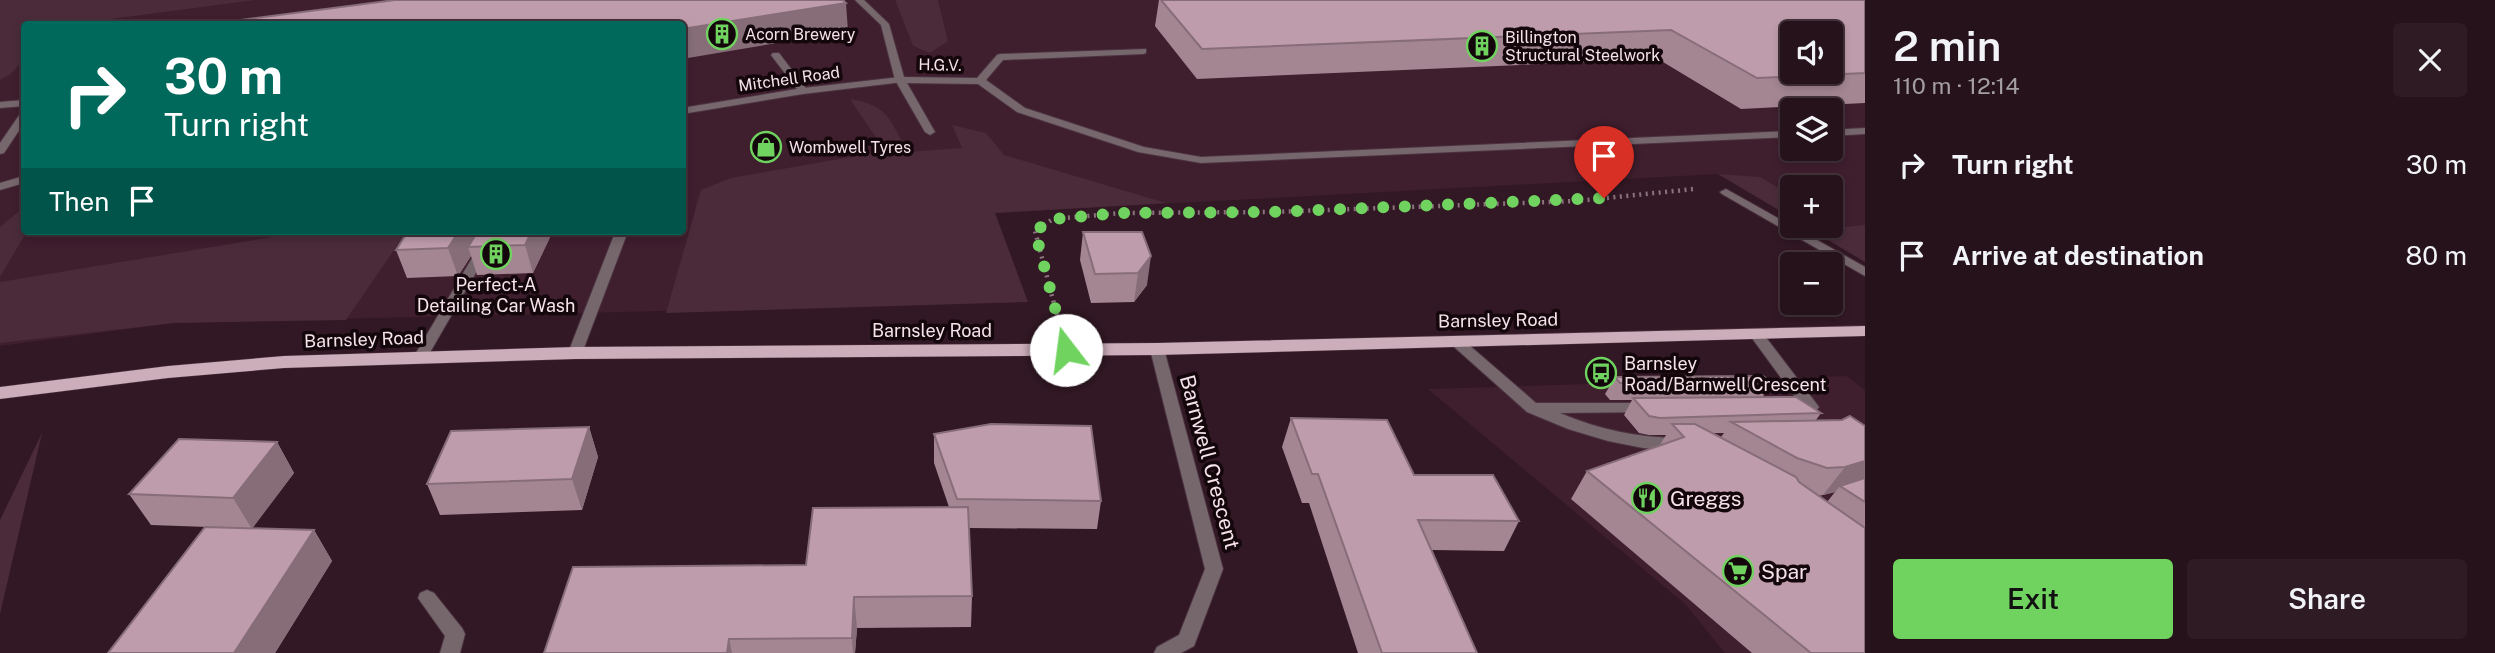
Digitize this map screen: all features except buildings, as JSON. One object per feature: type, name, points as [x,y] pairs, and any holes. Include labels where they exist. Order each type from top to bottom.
[{"type":"main road","name":"Barnsley Road","points":[[0,393],[271,363],[421,358],[575,354],[1157,349],[1756,334],[1862,334]]},
{"type":"street","points":[[859,0],[885,24],[900,80],[930,132]]},
{"type":"street","points":[[1143,51],[1000,57],[980,81],[1021,110],[1142,150],[1201,160],[1780,135]]},
{"type":"street","points":[[776,55],[803,91]]},
{"type":"street","name":"H.G.V.","points":[[900,80],[980,81]]},
{"type":"street","name":"Mitchell Road","points":[[686,110],[803,91],[900,80]]},
{"type":"street","points":[[0,106],[21,103]]},
{"type":"street","points":[[0,151],[21,120]]},
{"type":"street","points":[[1843,132],[1865,131]]},
{"type":"street","points":[[0,187],[21,180]]},
{"type":"street","points":[[1726,192],[1865,272]]},
{"type":"street","points":[[421,358],[492,235]]},
{"type":"street","points":[[575,354],[621,235]]},
{"type":"street","points":[[1756,334],[1815,411],[1783,406]]},
{"type":"street","points":[[1457,342],[1532,408],[1583,430],[1649,444],[1689,446]]},
{"type":"street","name":"Barnwell Crescent","points":[[1157,349],[1214,569],[1188,640],[1164,653]]},
{"type":"street","points":[[1532,408],[1659,408]]},
{"type":"street","points":[[427,598],[455,634],[450,653]]},
{"type":"path","points":[[1066,350],[1035,231],[1053,219],[1121,213],[1272,212],[1577,201],[1685,188],[1726,192]]},
{"type":"shaded area","points":[[0,0],[256,0],[97,21],[21,21],[21,60],[15,70],[0,80]]},
{"type":"shaded area","points":[[256,0],[895,0],[913,46],[948,41],[938,0],[1865,0],[1865,262],[1825,238],[1843,238],[1843,175],[1780,175],[1780,211],[1718,174],[995,213],[1028,302],[174,323],[0,346],[0,38],[21,34],[21,235],[686,235],[686,21],[97,21]]},
{"type":"shaded area","points":[[895,0],[938,0],[948,41],[930,53],[913,46]]},
{"type":"shaded area","points":[[850,99],[881,110],[892,123],[908,152],[962,148],[952,125],[986,133],[1004,155],[1166,203],[995,213],[1028,302],[666,313],[701,190],[731,178],[885,151]]},
{"type":"shaded area","points":[[1718,174],[1760,177],[1780,189],[1780,211]]},
{"type":"shaded area","points":[[21,210],[21,235],[25,235],[0,277],[0,227]]},
{"type":"shaded area","points":[[1865,225],[1865,262],[1825,238],[1843,238],[1843,226]]},
{"type":"shaded area","points":[[285,235],[404,235],[346,320],[174,323],[0,343],[0,282]]},
{"type":"shaded area","points":[[1847,376],[1865,390],[1865,653],[1725,653],[1685,604],[1428,389]]},
{"type":"shaded area","points":[[42,433],[0,614],[0,520]]},
{"type":"place","name":"Acorn Brewery","points":[[722,34]]},
{"type":"place","name":"Billington Structural Steelwork","points":[[1482,46]]},
{"type":"place","name":"Wombwell Tyres","points":[[766,147]]},
{"type":"place","name":"Perfect-A Detailing Car Wash","points":[[496,254]]},
{"type":"place","name":"Barnsley Road/Barnwell Crescent","points":[[1601,373]]},
{"type":"place","name":"Greggs","points":[[1647,498]]},
{"type":"place","name":"Spar","points":[[1738,571]]},
{"type":"route","points":[[1066,350],[1035,231],[1053,219],[1121,213],[1272,212],[1604,198]]}]
